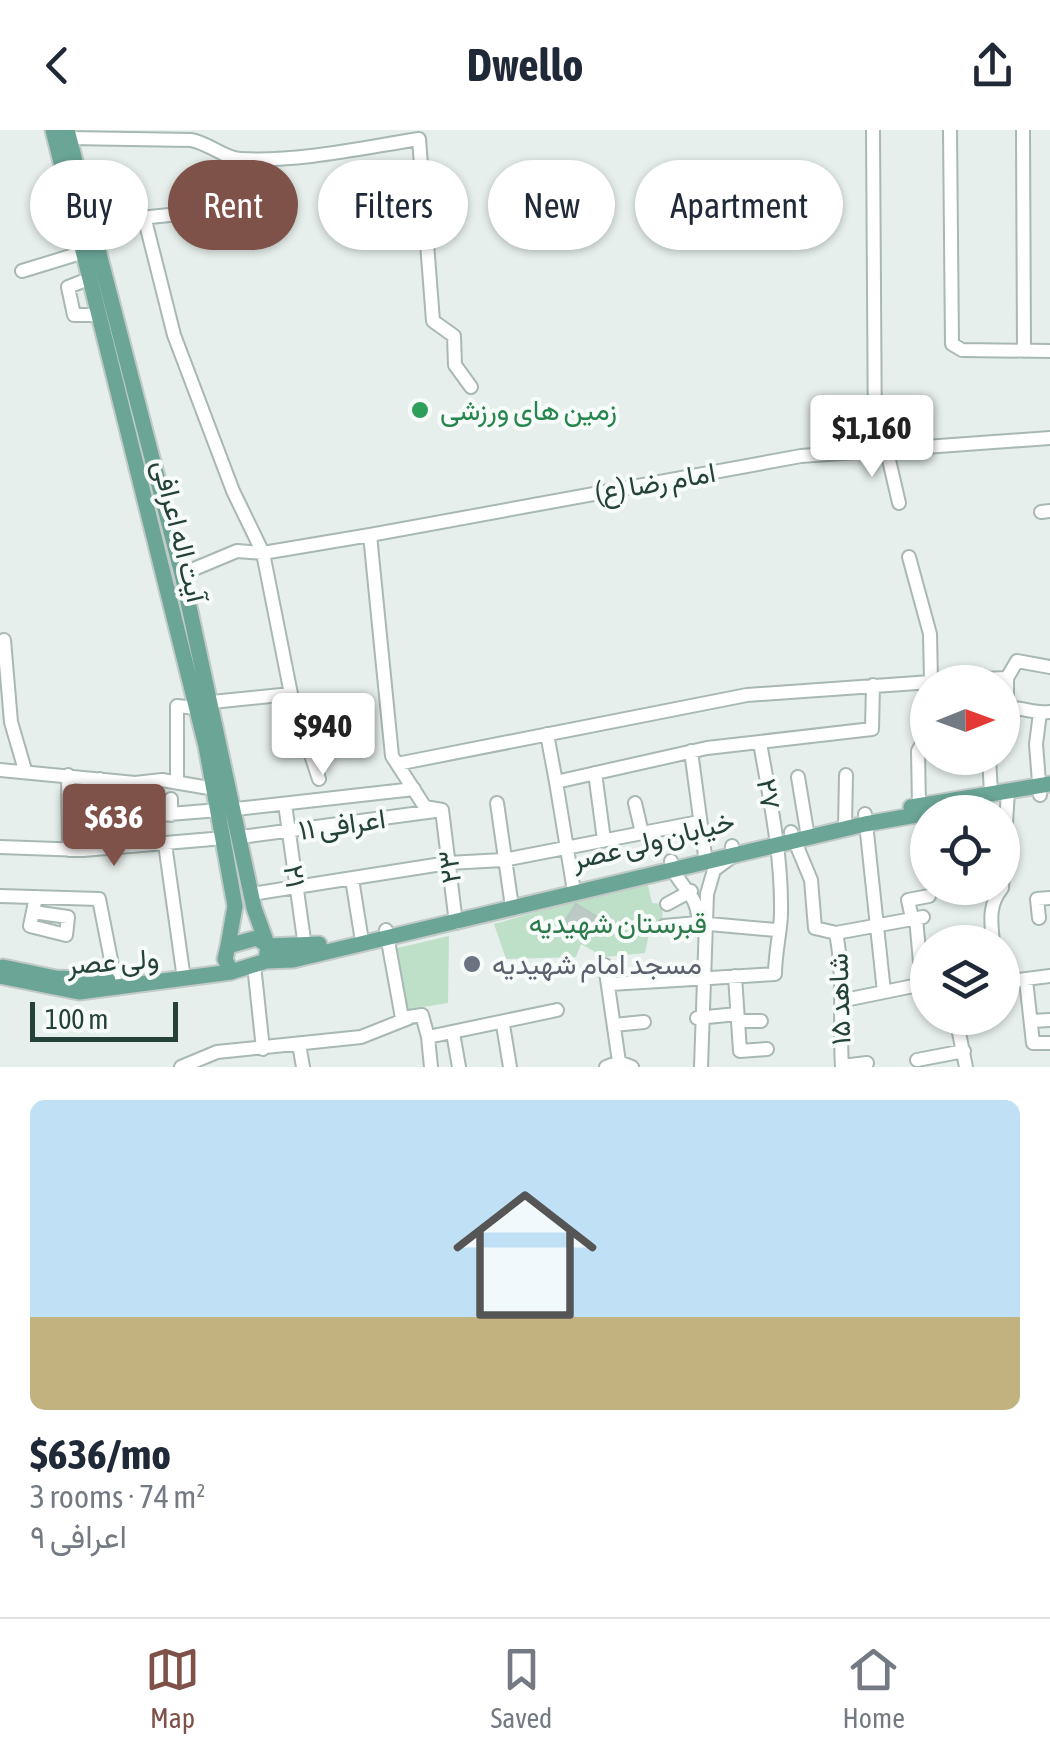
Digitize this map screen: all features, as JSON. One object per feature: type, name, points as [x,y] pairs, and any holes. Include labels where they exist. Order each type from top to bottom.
[{"type":"main road","name":"آیت اله اعرافی","points":[[61,135],[68,160]]},
{"type":"main road","name":"آیت اله اعرافی","points":[[91,250],[264,953]]},
{"type":"main road","name":"آیت اله اعرافی","points":[[84,252],[182,574],[215,789],[228,810]]},
{"type":"main road","name":"خیابان ولی عصر","points":[[984,795],[1045,790]]},
{"type":"main road","name":"خیابان ولی عصر","points":[[264,953],[293,960],[791,836],[910,813]]},
{"type":"main road","name":"آیت اله اعرافی","points":[[228,959],[235,914],[233,838]]},
{"type":"main road","name":"خیابان ولی عصر","points":[[455,918],[511,900],[672,866]]},
{"type":"main road","points":[[235,914],[244,916],[253,901]]},
{"type":"main road","name":"خیابان ولی عصر","points":[[264,953],[386,934]]},
{"type":"main road","points":[[228,959],[248,937],[264,953]]},
{"type":"main road","points":[[228,959],[264,953]]},
{"type":"main road","name":"ولی عصر","points":[[0,966],[80,981],[114,980],[183,972],[228,959]]},
{"type":"main road","name":"ولی عصر","points":[[0,976],[79,992],[228,959]]},
{"type":"street","points":[[42,130],[61,135],[191,140],[210,143],[236,160],[319,154],[419,139],[433,322],[454,336],[454,365],[472,387]]},
{"type":"street","points":[[874,130],[880,447],[899,503]]},
{"type":"street","points":[[950,130],[952,344],[962,350],[1050,352]]},
{"type":"street","points":[[1023,130],[1024,351]]},
{"type":"street","points":[[148,232],[174,335],[232,492],[263,553],[291,694],[319,779]]},
{"type":"street","points":[[22,271],[84,252]]},
{"type":"street","points":[[90,278],[68,287],[74,315],[105,315]]},
{"type":"street","name":"امام رضا (ع)","points":[[182,574],[237,551],[263,553],[370,535],[680,476],[880,447],[1050,438]]},
{"type":"street","points":[[370,535],[392,756],[425,807],[442,810]]},
{"type":"street","points":[[909,558],[930,634],[931,665]]},
{"type":"street","points":[[4,640],[11,722],[24,770]]},
{"type":"street","points":[[1015,665],[1017,662],[1050,667]]},
{"type":"street","points":[[397,764],[747,694],[910,683]]},
{"type":"street","points":[[556,782],[691,752],[872,729],[873,685]]},
{"type":"street","points":[[177,782],[177,706],[291,694]]},
{"type":"street","points":[[1020,707],[1045,713],[1036,744],[1045,790]]},
{"type":"street","points":[[547,734],[573,886]]},
{"type":"street","name":"۲۷","points":[[760,743],[791,836]]},
{"type":"street","points":[[691,752],[705,858]]},
{"type":"street","points":[[0,770],[135,783],[177,782],[215,789]]},
{"type":"street","points":[[595,773],[604,840]]},
{"type":"street","points":[[68,775],[69,850]]},
{"type":"street","points":[[844,824],[846,775]]},
{"type":"street","points":[[990,775],[991,793]]},
{"type":"street","points":[[604,965],[606,984],[774,974],[776,930],[782,918],[798,777]]},
{"type":"street","points":[[100,779],[99,802],[171,815],[414,790]]},
{"type":"street","points":[[134,846],[135,783]]},
{"type":"street","points":[[346,797],[351,823]]},
{"type":"street","points":[[171,798],[171,815]]},
{"type":"street","points":[[635,802],[642,833]]},
{"type":"street","points":[[498,803],[511,900]]},
{"type":"street","name":"۲۱","points":[[285,804],[305,947]]},
{"type":"street","name":"اعرافی ۱۱","points":[[0,847],[69,850],[165,844],[289,832],[442,810]]},
{"type":"street","name":"۲۳","points":[[442,810],[455,918]]},
{"type":"street","points":[[865,819],[884,992]]},
{"type":"street","points":[[253,901],[296,887],[448,862],[503,860],[699,822]]},
{"type":"street","name":"شاهد ۱۵","points":[[791,836],[811,880],[815,928],[836,933],[845,1000],[840,1026],[842,1066]]},
{"type":"street","points":[[165,844],[183,972]]},
{"type":"street","points":[[697,1067],[702,925],[710,878],[733,851]]},
{"type":"street","points":[[672,866],[691,891],[702,925]]},
{"type":"street","points":[[352,880],[361,935]]},
{"type":"street","points":[[667,904],[691,891]]},
{"type":"street","points":[[0,896],[99,899],[114,980]]},
{"type":"street","points":[[33,912],[36,897]]},
{"type":"street","points":[[1039,918],[1037,899],[1050,898]]},
{"type":"street","points":[[910,905],[918,925]]},
{"type":"street","points":[[836,933],[917,918]]},
{"type":"street","points":[[664,926],[776,930]]},
{"type":"street","points":[[386,934],[402,1018],[422,1015],[432,1067]]},
{"type":"street","points":[[263,1049],[264,953]]},
{"type":"street","points":[[736,976],[740,1051],[767,1049]]},
{"type":"street","points":[[1020,980],[1050,976]]},
{"type":"street","points":[[1026,980],[1033,1044],[1050,1043]]},
{"type":"street","points":[[610,984],[619,1065]]},
{"type":"street","points":[[845,1000],[910,987]]},
{"type":"street","points":[[428,1038],[503,1025],[558,1010]]},
{"type":"street","points":[[181,1067],[217,1052],[361,1036],[414,1016]]},
{"type":"street","points":[[699,1018],[762,1021]]},
{"type":"street","points":[[1032,1021],[1050,1020]]},
{"type":"street","points":[[614,1026],[644,1022]]},
{"type":"street","points":[[503,1025],[510,1067]]},
{"type":"street","points":[[453,1033],[459,1067]]},
{"type":"street","points":[[960,1035],[966,1067]]},
{"type":"street","points":[[299,1044],[302,1067]]},
{"type":"street","points":[[244,1050],[247,1067]]},
{"type":"street","points":[[917,1060],[964,1051]]},
{"type":"street","points":[[842,1066],[867,1063]]},
{"type":"green space","name":"قبرستان شهیدیه","points":[[647,881],[652,903],[663,904],[662,927],[649,933],[645,953],[604,957],[581,944],[576,957],[506,959],[494,924]]},
{"type":"green space","points":[[449,936],[448,1003],[405,1010],[393,949]]},
{"type":"building","points":[[576,904],[600,919],[588,938],[564,923]]},
{"type":"place","name":"زمین های ورزشی","points":[[420,410]]},
{"type":"place","name":"مسجد امام شهیدیه","points":[[472,964]]}]
